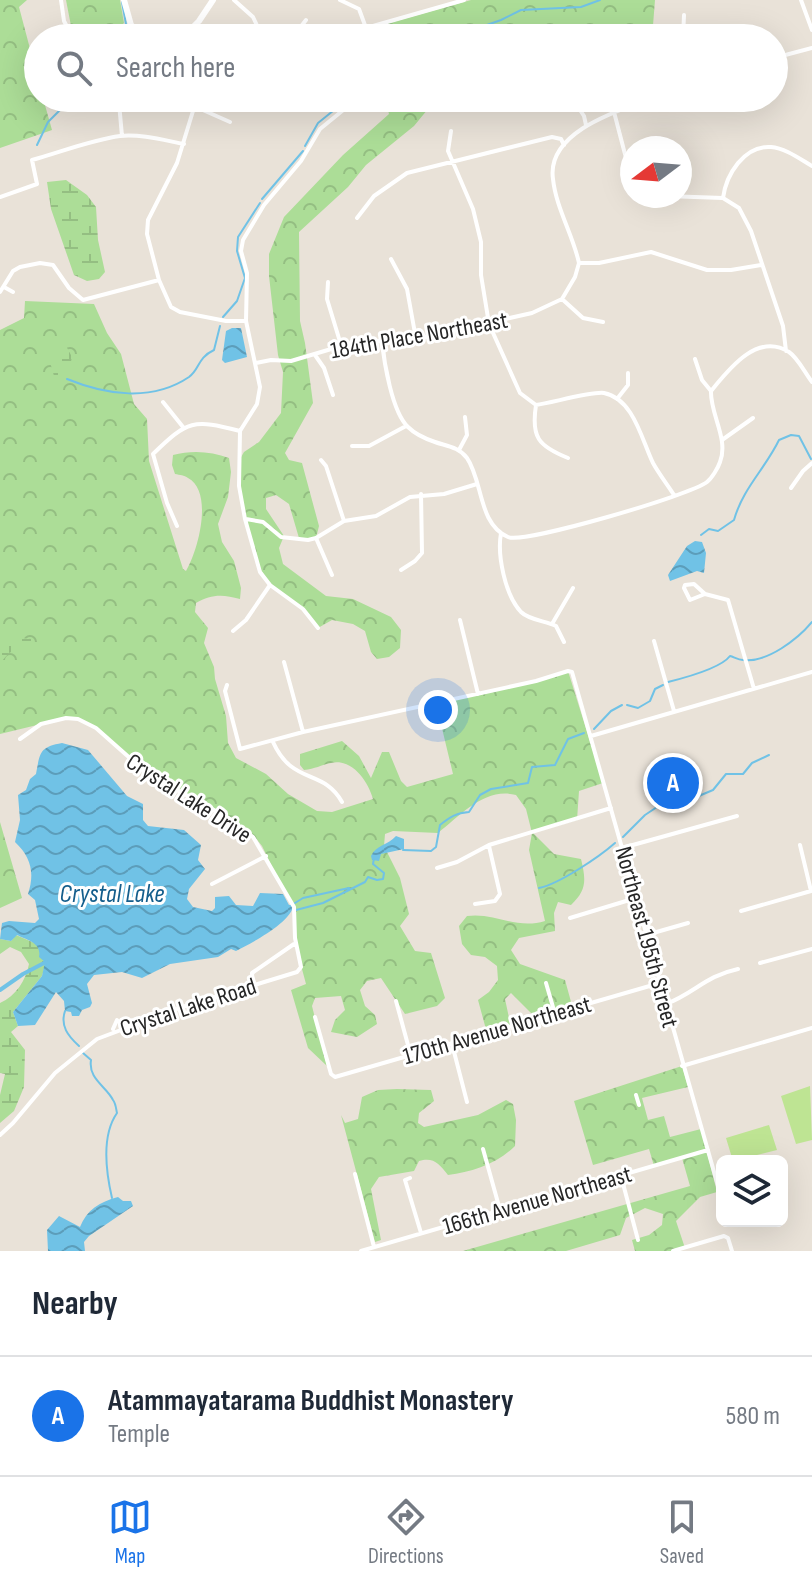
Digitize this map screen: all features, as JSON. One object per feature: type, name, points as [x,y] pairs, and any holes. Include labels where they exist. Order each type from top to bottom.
[{"type":"street","points":[[61,0],[66,24]]},
{"type":"street","points":[[124,0],[131,24]]},
{"type":"street","points":[[195,24],[213,0]]},
{"type":"street","points":[[234,0],[256,24]]},
{"type":"street","points":[[340,0],[359,9],[365,24]]},
{"type":"street","points":[[380,24],[464,0]]},
{"type":"street","points":[[801,0],[812,30]]},
{"type":"street","points":[[684,15],[684,24]]},
{"type":"street","points":[[303,24],[306,20]]},
{"type":"street","points":[[788,54],[812,48]]},
{"type":"street","points":[[120,112],[122,136]]},
{"type":"street","points":[[194,112],[184,144],[148,220],[147,234],[159,280],[171,307],[180,312],[226,321],[246,321]]},
{"type":"street","points":[[207,112],[230,122]]},
{"type":"street","points":[[318,628],[303,609],[270,585],[255,560],[245,519],[239,486],[240,431],[259,396],[256,363],[246,321],[247,273],[241,251],[247,234],[279,185],[301,161],[320,129],[341,112]]},
{"type":"street","points":[[581,112],[586,125]]},
{"type":"street","points":[[603,322],[583,318],[562,299],[579,263],[552,177],[555,159],[564,145],[586,125],[614,112],[620,136]]},
{"type":"street","points":[[451,131],[448,151],[473,209],[481,242],[481,275],[489,324],[520,393],[536,405],[604,393],[617,399],[635,420],[655,468],[674,495]]},
{"type":"street","points":[[0,197],[37,184],[32,160],[122,136],[184,144]]},
{"type":"street","points":[[357,218],[374,196],[407,173],[552,137],[561,139],[564,145]]},
{"type":"street","points":[[723,198],[725,184],[734,167],[760,149],[777,148],[812,166]]},
{"type":"street","points":[[692,197],[723,198],[739,208],[783,326],[786,351]]},
{"type":"street","points":[[579,263],[599,263],[651,252],[707,270],[761,265]]},
{"type":"street","points":[[391,259],[407,289],[416,339]]},
{"type":"street","points":[[0,292],[20,267],[47,262],[83,300],[159,280]]},
{"type":"street","points":[[2,273],[9,277]]},
{"type":"street","points":[[328,282],[327,299],[341,345]]},
{"type":"street","points":[[4,287],[13,292]]},
{"type":"street","name":"184th Place Northeast","points":[[256,363],[291,361],[358,341],[416,339],[489,324],[532,313],[562,299]]},
{"type":"street","points":[[382,341],[384,361],[398,410],[406,426],[421,436],[459,450],[469,462],[488,515],[501,533],[514,539],[540,535],[691,491],[708,481],[720,463],[722,440],[710,404],[711,391],[748,352],[767,346],[786,351],[812,382]]},
{"type":"street","points":[[315,355],[329,380],[333,395]]},
{"type":"street","points":[[695,359],[702,380],[711,391]]},
{"type":"street","points":[[617,399],[628,385],[628,373]]},
{"type":"street","points":[[163,402],[183,427]]},
{"type":"street","points":[[536,405],[533,420],[537,437],[548,449],[568,458]]},
{"type":"street","points":[[459,450],[467,435],[465,417]]},
{"type":"street","points":[[722,440],[753,418]]},
{"type":"street","points":[[177,526],[153,454],[183,427],[206,423],[240,431]]},
{"type":"street","points":[[352,446],[369,446],[406,426]]},
{"type":"street","points":[[321,460],[326,466],[344,521]]},
{"type":"street","points":[[791,488],[812,463]]},
{"type":"street","points":[[245,519],[263,522],[281,537],[316,538],[344,521],[376,516],[400,501],[421,494],[444,494],[477,484]]},
{"type":"street","points":[[401,570],[422,553],[421,494]]},
{"type":"street","points":[[501,533],[499,558],[516,605],[527,616],[560,630],[564,642]]},
{"type":"street","points":[[316,538],[332,575]]},
{"type":"street","points":[[705,594],[690,600],[685,585],[694,584],[705,594],[724,598],[732,606],[754,689]]},
{"type":"street","points":[[233,631],[246,620],[270,585]]},
{"type":"street","points":[[552,624],[573,588]]},
{"type":"street","points":[[227,685],[225,691],[240,749],[478,694],[460,620]]},
{"type":"street","points":[[654,641],[674,711]]},
{"type":"street","points":[[284,662],[303,732]]},
{"type":"street","name":"Northeast 195th Street","points":[[478,694],[568,671],[573,673],[716,1179]]},
{"type":"street","points":[[591,736],[812,672]]},
{"type":"street","name":"Crystal Lake Drive","points":[[20,739],[41,724],[66,718],[78,719],[96,728],[149,775],[227,817],[253,837],[270,862]]},
{"type":"street","points":[[273,742],[289,767],[323,782],[342,802]]},
{"type":"street","points":[[437,868],[457,862],[489,845],[611,808]]},
{"type":"street","points":[[622,848],[737,816]]},
{"type":"street","points":[[475,904],[495,901],[500,894],[489,845]]},
{"type":"street","points":[[741,911],[812,892],[800,845]]},
{"type":"street","points":[[212,884],[266,856]]},
{"type":"street","name":"Crystal Lake Road","points":[[0,1135],[55,1073],[97,1039],[182,1007],[299,971],[302,963],[295,943],[293,906],[270,862]]},
{"type":"street","points":[[570,918],[636,898]]},
{"type":"street","points":[[646,935],[688,923]]},
{"type":"street","points":[[253,987],[251,977],[254,971],[295,943]]},
{"type":"street","points":[[760,963],[812,949]]},
{"type":"street","points":[[665,1004],[688,994],[713,976],[738,969]]},
{"type":"street","points":[[546,983],[555,1014]]},
{"type":"street","name":"170th Avenue Northeast","points":[[315,1017],[331,1074],[335,1077],[660,983]]},
{"type":"street","points":[[396,1001],[411,1056]]},
{"type":"street","points":[[112,1031],[117,1020]]},
{"type":"street","points":[[682,1066],[812,1028]]},
{"type":"street","points":[[452,1044],[467,1102]]},
{"type":"street","points":[[636,1095],[639,1105]]},
{"type":"street","points":[[483,1149],[500,1210]]},
{"type":"street","name":"166th Avenue Northeast","points":[[363,1250],[708,1150]]},
{"type":"street","points":[[355,1174],[374,1247]]},
{"type":"street","points":[[621,1176],[638,1240]]},
{"type":"street","points":[[410,1178],[405,1180],[421,1233]]},
{"type":"street","points":[[673,1251],[727,1237],[732,1251]]},
{"type":"green space","points":[[0,0],[27,0],[19,7],[24,26],[24,112],[47,112],[52,130],[0,148]]},
{"type":"green space","points":[[66,0],[120,0],[123,24],[71,24]]},
{"type":"green space","points":[[471,0],[655,0],[653,24],[386,24]]},
{"type":"green space","points":[[426,112],[414,126],[366,165],[348,187],[299,232],[300,321],[313,403],[285,453],[289,460],[302,463],[319,526],[316,538],[299,538],[289,504],[276,495],[266,498],[266,509],[284,536],[279,548],[283,564],[326,596],[353,599],[391,617],[401,630],[400,648],[389,657],[377,659],[371,652],[365,631],[353,624],[332,620],[318,628],[303,609],[270,585],[255,560],[239,486],[240,459],[244,452],[259,442],[281,413],[283,372],[278,355],[269,254],[284,217],[343,155],[389,114]]},
{"type":"green space","points":[[66,180],[87,195],[96,207],[98,240],[105,272],[99,279],[87,281],[74,275],[51,209],[47,182]]},
{"type":"green space","points":[[25,301],[94,304],[121,354],[134,404],[147,419],[149,461],[186,571],[199,536],[202,508],[196,485],[186,477],[175,474],[173,455],[201,452],[229,458],[228,497],[218,524],[222,542],[234,561],[241,588],[240,599],[212,596],[196,603],[195,612],[208,628],[204,643],[214,667],[226,716],[228,743],[236,758],[266,774],[288,794],[317,811],[332,812],[373,799],[363,778],[346,764],[331,763],[304,770],[300,765],[300,754],[342,741],[359,756],[371,778],[382,752],[389,752],[401,781],[407,787],[453,774],[439,716],[441,701],[568,671],[603,783],[579,791],[577,820],[533,833],[554,854],[581,859],[584,884],[571,905],[558,902],[554,913],[555,931],[519,938],[511,950],[520,964],[565,980],[573,1009],[537,1019],[511,993],[505,999],[511,1027],[487,1033],[478,1000],[498,980],[497,966],[485,957],[471,955],[462,944],[459,926],[467,916],[524,923],[545,921],[529,850],[532,833],[526,809],[516,795],[494,795],[484,799],[438,833],[393,831],[385,834],[384,846],[400,878],[409,914],[400,926],[415,951],[431,953],[445,998],[437,1006],[405,1014],[381,978],[367,981],[360,990],[365,1006],[375,1015],[377,1024],[357,1037],[331,1032],[335,1020],[345,1010],[341,996],[315,998],[312,1006],[327,1066],[308,1048],[291,990],[306,984],[295,943],[295,913],[254,836],[227,817],[136,766],[96,728],[78,719],[66,718],[0,734],[0,330],[24,318]]},
{"type":"green space","points":[[65,344],[72,357],[67,379],[54,376],[50,362],[50,352]]},
{"type":"green space","points":[[0,636],[31,639],[31,642],[9,653],[0,663]]},
{"type":"green space","points":[[0,822],[22,898],[0,908]]},
{"type":"green space","points":[[16,935],[37,944],[46,962],[42,976],[13,1012],[18,1026],[11,1032],[25,1050],[24,1087],[14,1111],[0,1123],[0,1095],[5,1074],[0,1073],[0,1003],[19,987],[29,964],[21,952],[10,947],[0,954],[0,939],[11,941]]},
{"type":"green space","points":[[682,1066],[688,1087],[642,1098],[648,1120],[664,1116],[670,1137],[701,1129],[716,1192],[700,1197],[676,1221],[685,1248],[635,1251],[632,1240],[649,1235],[662,1225],[663,1214],[645,1208],[626,1218],[620,1235],[566,1251],[463,1251],[690,1186],[682,1158],[654,1166],[649,1149],[593,1165],[574,1101]]},
{"type":"green space","points":[[810,1086],[812,1140],[796,1144],[781,1096]]},
{"type":"green space","points":[[378,1090],[431,1090],[434,1101],[419,1113],[418,1123],[424,1127],[478,1115],[506,1100],[513,1104],[515,1146],[492,1162],[466,1172],[448,1175],[436,1162],[424,1160],[419,1161],[414,1171],[379,1177],[371,1189],[381,1240],[375,1242],[341,1115],[345,1123],[358,1119],[362,1097]]},
{"type":"green space","points":[[769,1125],[777,1150],[757,1155],[731,1155],[726,1138]]},
{"type":"water","points":[[241,328],[247,357],[225,363],[222,360],[226,331]]},
{"type":"water","points":[[695,541],[702,542],[706,553],[704,573],[697,571],[670,581],[668,575],[687,546]]},
{"type":"water","name":"Crystal Lake","points":[[62,743],[88,750],[127,796],[143,804],[143,820],[148,826],[184,830],[201,845],[198,860],[205,869],[189,889],[187,899],[193,907],[212,911],[215,897],[229,896],[236,905],[253,906],[260,893],[283,894],[289,905],[294,904],[279,925],[236,951],[231,949],[218,957],[170,964],[142,978],[122,972],[94,975],[87,984],[92,1003],[79,1016],[65,1011],[64,1001],[56,992],[35,1025],[18,1026],[13,1012],[42,976],[45,962],[39,957],[36,945],[29,940],[17,935],[11,941],[0,939],[2,923],[35,923],[39,919],[35,900],[28,894],[30,866],[15,842],[20,820],[18,795],[26,790],[30,779],[36,774],[42,752]]},
{"type":"water","points":[[396,836],[404,839],[404,849],[381,854],[379,861],[372,860],[371,856],[376,850]]},
{"type":"water","points":[[118,1197],[131,1201],[133,1206],[89,1236],[84,1242],[85,1251],[48,1251],[47,1230],[59,1216],[80,1227],[94,1208]]},
{"type":"waterway","points":[[490,24],[521,10],[581,7],[600,0]]},
{"type":"waterway","points":[[122,2],[126,24]]},
{"type":"waterway","points":[[37,145],[48,122],[58,112]]},
{"type":"waterway","points":[[305,146],[318,123],[332,112]]},
{"type":"waterway","points":[[262,199],[303,151]]},
{"type":"waterway","points":[[223,317],[237,301],[245,278],[237,251],[238,237],[260,203]]},
{"type":"waterway","points":[[67,379],[97,389],[129,393],[144,393],[175,385],[193,374],[204,356],[214,350],[220,326]]},
{"type":"waterway","points":[[701,535],[709,529],[718,531],[734,520],[743,498],[779,440],[791,435],[799,436],[811,459]]},
{"type":"waterway","points":[[668,682],[710,669],[730,656],[752,660],[772,654],[799,636],[812,622]]},
{"type":"waterway","points":[[627,705],[638,708],[650,701],[655,689],[663,685]]},
{"type":"waterway","points":[[594,729],[611,711],[622,705]]},
{"type":"waterway","points":[[403,850],[431,851],[436,847],[440,825],[457,814],[469,812],[480,795],[491,789],[528,783],[532,767],[555,765],[568,739],[584,733]]},
{"type":"waterway","points":[[623,837],[660,805],[687,801],[713,790],[726,774],[743,774],[752,763],[769,755]]},
{"type":"waterway","points":[[539,888],[568,876],[615,843]]},
{"type":"waterway","points":[[296,910],[323,903],[365,882],[368,877],[383,879],[384,873],[373,864],[374,858]]},
{"type":"waterway","points":[[295,903],[303,898],[349,888]]},
{"type":"waterway","points":[[0,990],[46,962]]},
{"type":"waterway","points":[[65,1011],[66,1030],[79,1046]]},
{"type":"waterway","points":[[83,1053],[91,1060],[92,1072],[116,1106],[117,1113],[109,1132],[106,1154],[112,1198]]},
{"type":"place","name":"Atammayatarama Buddhist Monastery","points":[[673,783]]}]
